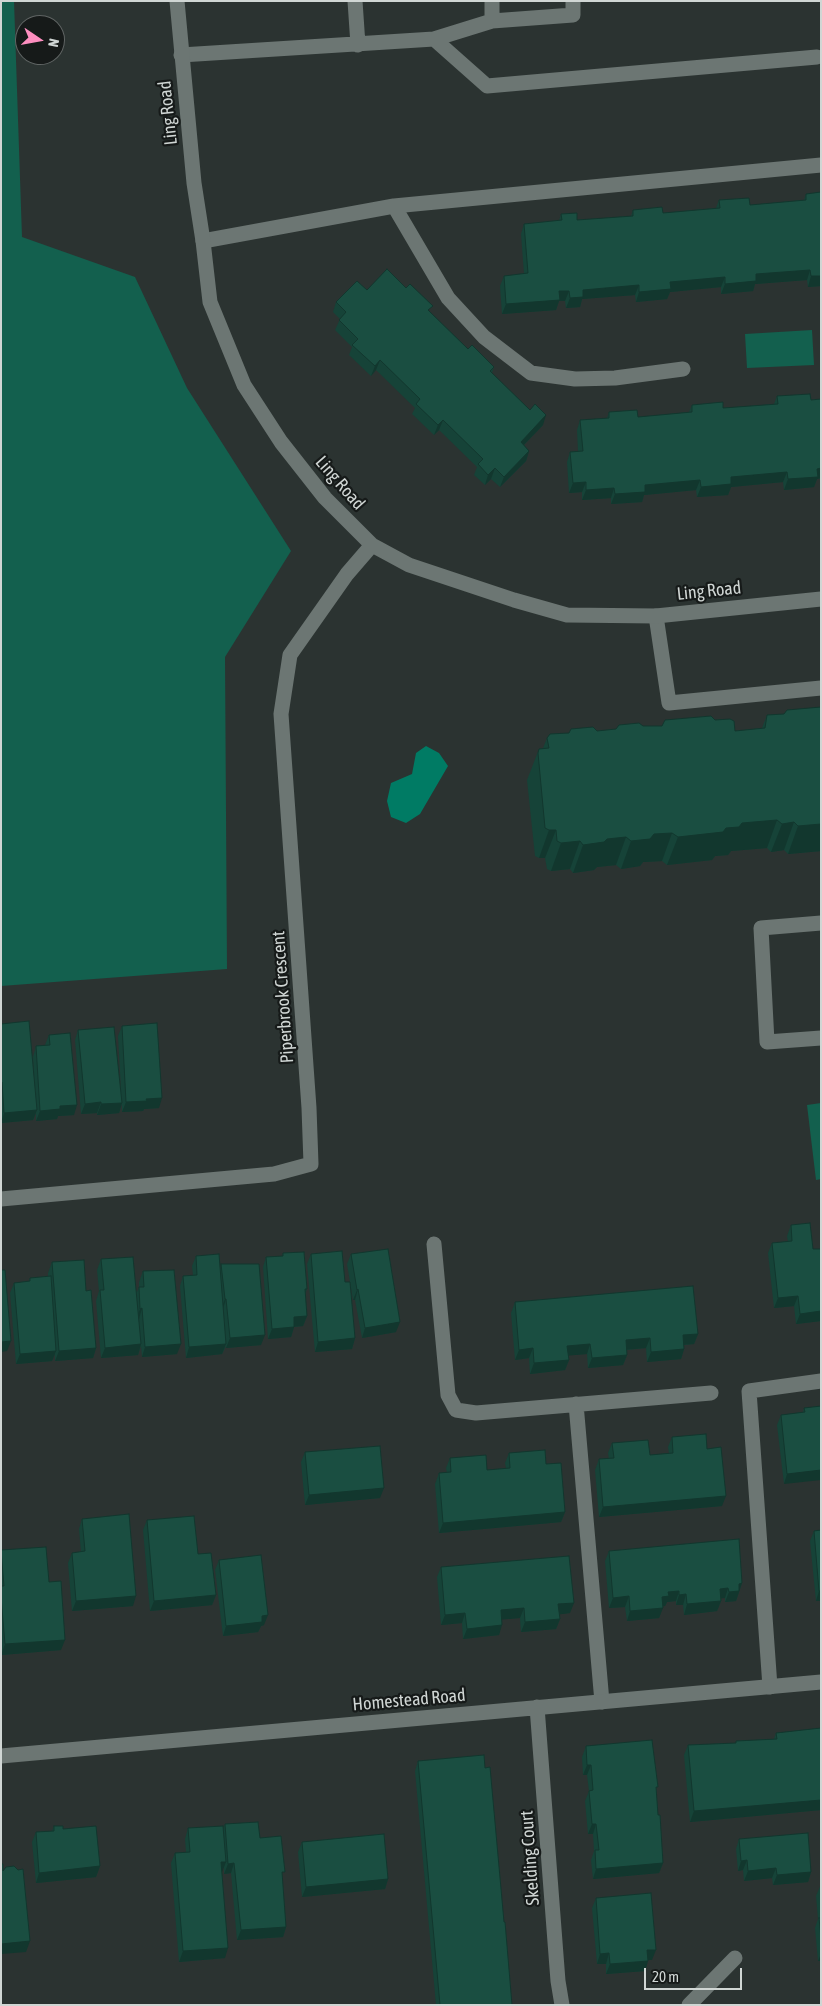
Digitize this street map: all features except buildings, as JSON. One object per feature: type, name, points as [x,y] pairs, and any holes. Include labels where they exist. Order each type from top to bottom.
[{"type":"street","name":"Ling Road","points":[[177,1],[194,183],[210,302],[244,385],[281,442],[325,498],[372,545],[409,566],[567,615],[656,616],[821,600]]},
{"type":"street","points":[[355,1],[358,45]]},
{"type":"street","points":[[492,1],[492,21]]},
{"type":"street","points":[[181,55],[434,39],[492,21],[573,15],[573,1]]},
{"type":"street","points":[[434,39],[487,86],[817,57]]},
{"type":"street","points":[[203,241],[394,206],[821,165]]},
{"type":"street","points":[[394,206],[448,298],[484,337],[531,373],[575,379],[615,378],[683,369]]},
{"type":"street","name":"Piperbrook Crescent","points":[[1,1199],[274,1174],[311,1164],[309,1098],[281,714],[290,655],[347,574],[372,545]]},
{"type":"street","points":[[656,616],[669,703],[821,688]]},
{"type":"street","points":[[821,922],[761,928],[767,1042],[821,1038]]},
{"type":"street","points":[[434,1244],[448,1395],[456,1410],[476,1413],[711,1393]]},
{"type":"street","points":[[770,1687],[749,1391],[821,1381]]},
{"type":"street","points":[[576,1404],[602,1702]]},
{"type":"street","name":"Homestead Road","points":[[1,1756],[821,1682]]},
{"type":"street","name":"Skelding Court","points":[[537,1707],[562,2005]]},
{"type":"street","points":[[689,2005],[735,1958]]},
{"type":"shaded area","points":[[1,1],[14,1],[22,237],[135,277],[187,388],[291,551],[225,657],[227,969],[1,986]]},
{"type":"shaded area","points":[[812,330],[814,365],[747,368],[745,334]]},
{"type":"shaded area","points":[[426,746],[439,753],[448,766],[420,814],[406,823],[391,817],[387,801],[391,783],[412,774],[416,753]]},
{"type":"shaded area","points":[[821,1103],[821,1179],[816,1180],[807,1105]]}]
